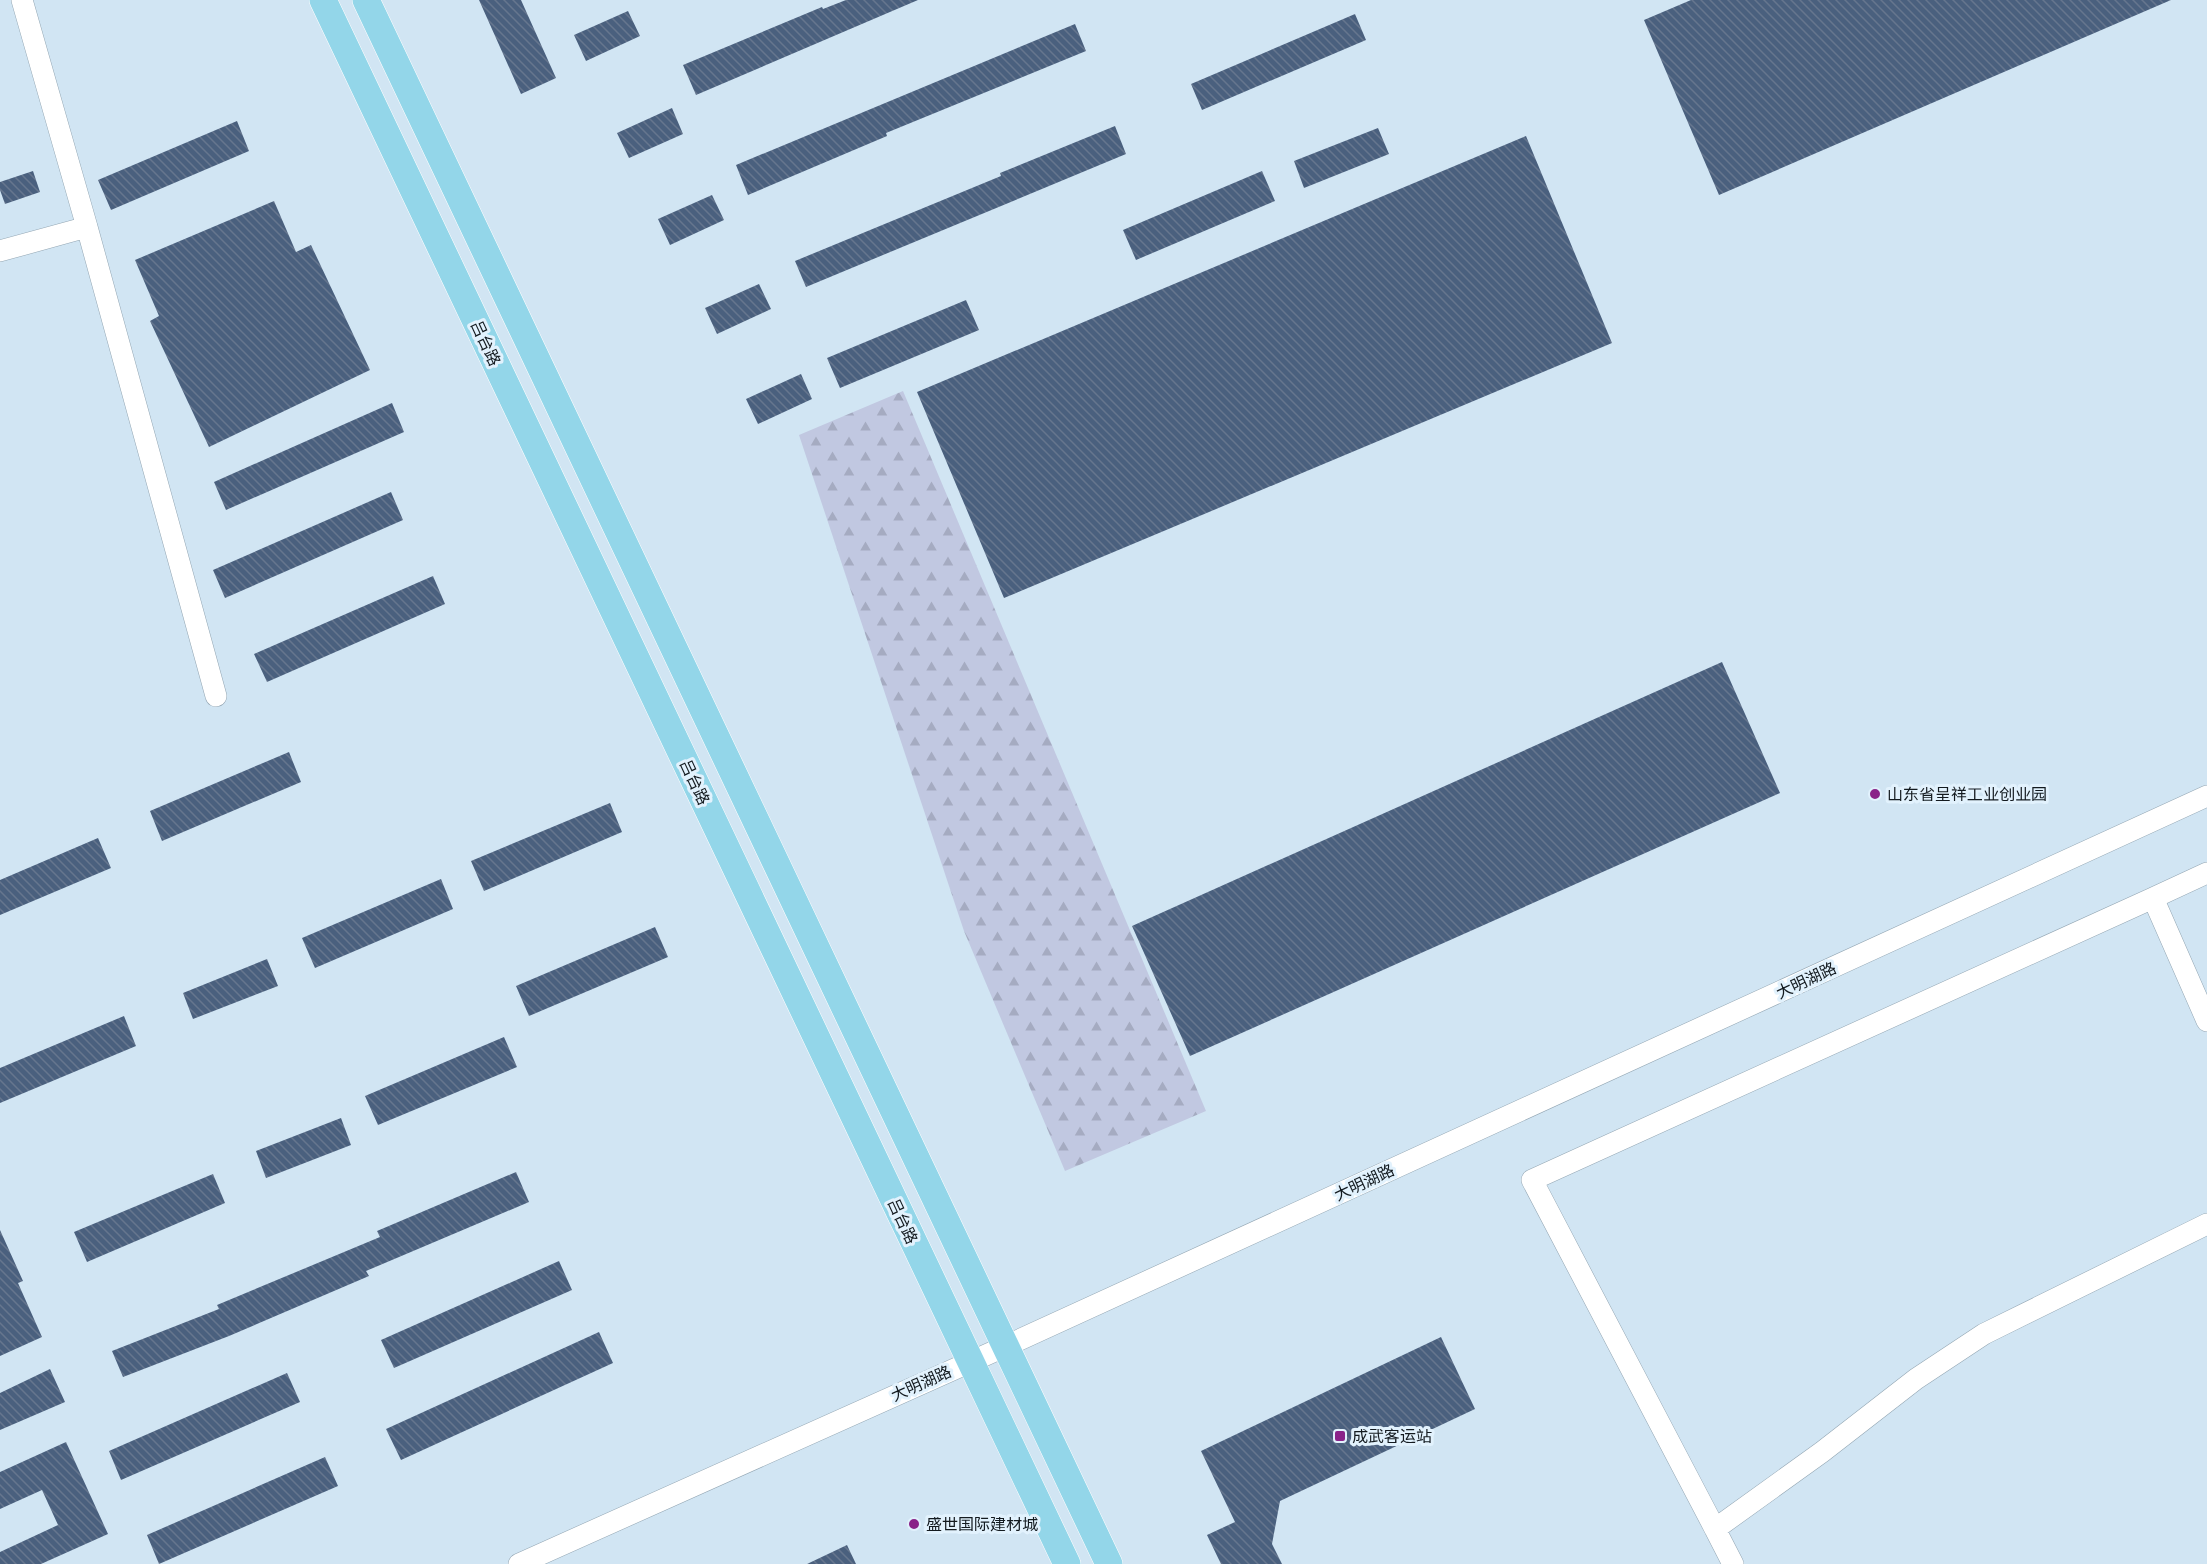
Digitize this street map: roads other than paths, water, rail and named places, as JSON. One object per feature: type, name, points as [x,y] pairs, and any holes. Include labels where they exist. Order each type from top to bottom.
[{"type":"main road","name":"吕台路","points":[[323,0],[1066,1564]]},
{"type":"main road","points":[[366,0],[1109,1564]]},
{"type":"street","points":[[22,0],[216,696]]},
{"type":"street","points":[[0,251],[87,227]]},
{"type":"street","name":"大明湖路","points":[[519,1564],[1006,1346],[2207,796]]},
{"type":"street","points":[[1733,1564],[1532,1180],[2207,873]]},
{"type":"street","points":[[2153,898],[2207,1021]]},
{"type":"street","points":[[1715,1529],[1822,1452],[1916,1379],[1984,1334],[2207,1224]]},
{"type":"place","name":"山东省呈祥工业创业园","points":[[1875,794]]},
{"type":"place","name":"成武客运站","points":[[1340,1436]]},
{"type":"place","name":"盛世国际建材城","points":[[914,1524]]}]
